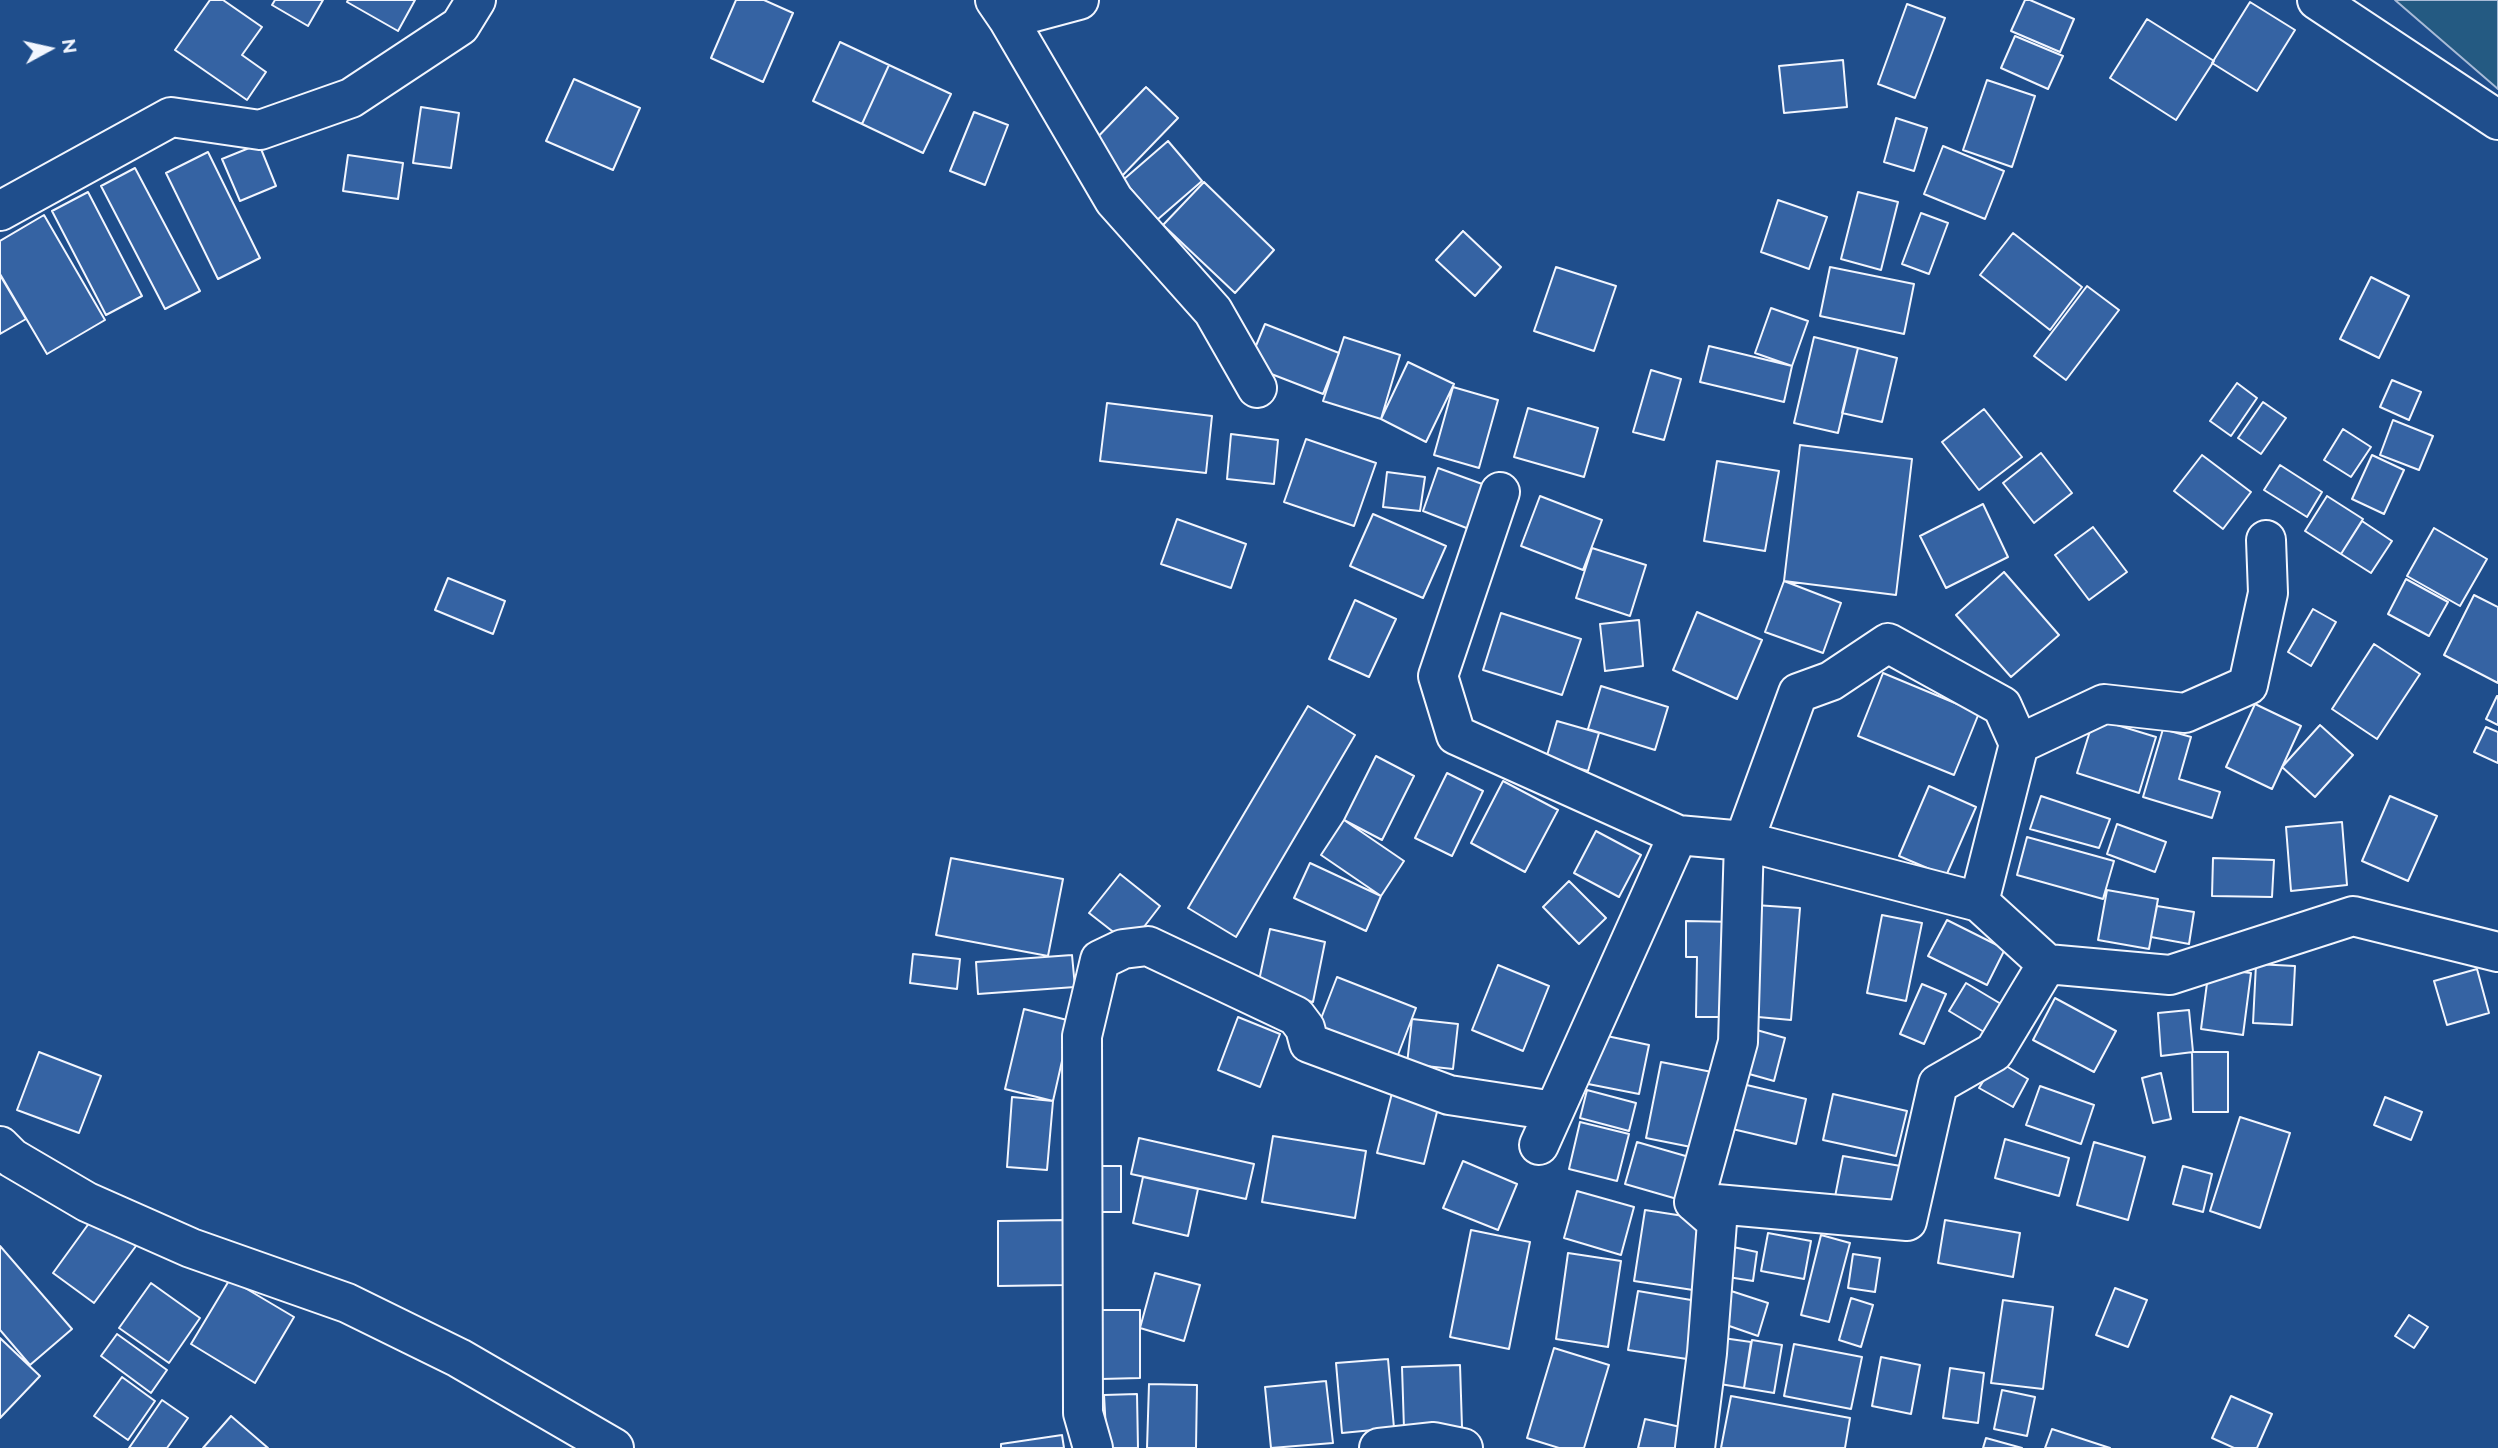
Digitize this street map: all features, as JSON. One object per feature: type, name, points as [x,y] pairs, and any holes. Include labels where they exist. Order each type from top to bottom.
[{"type":"street","points":[[0,211],[171,117],[260,130],[351,98],[460,26],[476,0]]},
{"type":"street","points":[[1079,0],[1001,9],[1114,200],[1213,311],[1257,388]]},
{"type":"street","points":[[2317,0],[2498,120]]},
{"type":"street","points":[[1500,492],[1438,676],[1456,735],[1678,835],[1744,841],[1979,902],[2047,964],[2170,975],[2353,916],[2498,952]]},
{"type":"street","points":[[2019,744],[2104,704],[2185,713],[2248,685],[2268,593],[2266,540]]},
{"type":"street","points":[[1694,1202],[1738,1042],[1744,841],[1798,693],[1831,681],[1888,643],[2002,706],[2019,744],[1979,902]]},
{"type":"street","points":[[1539,1145],[1678,835]]},
{"type":"street","points":[[1093,1448],[1083,1413],[1082,1036],[1100,960],[1124,949],[1148,946],[1296,1016],[1305,1028],[1310,1042],[1449,1095],[1554,1111]]},
{"type":"street","points":[[1694,1202],[1906,1221],[1937,1084],[1994,1052],[2047,964]]},
{"type":"street","points":[[0,1146],[12,1158],[87,1202],[191,1248],[347,1303],[459,1358],[614,1448]]},
{"type":"street","points":[[1694,1202],[1717,1222],[1707,1353],[1695,1448]]},
{"type":"street","points":[[1379,1448],[1434,1442],[1463,1448]]},
{"type":"shaded area","points":[[2395,0],[2498,0],[2498,89]]},
{"type":"building","points":[[210,0],[223,0],[262,27],[242,55],[266,72],[247,100],[175,50]]},
{"type":"building","points":[[275,0],[323,0],[308,26],[272,5]]},
{"type":"building","points":[[415,0],[398,31],[347,2]]},
{"type":"building","points":[[736,0],[764,0],[793,13],[763,82],[711,58]]},
{"type":"building","points":[[2025,0],[2074,19],[2060,52],[2011,31]]},
{"type":"building","points":[[2250,2],[2295,30],[2257,91],[2212,63]]},
{"type":"building","points":[[1907,4],[1945,18],[1915,98],[1878,84]]},
{"type":"building","points":[[2147,19],[2214,61],[2176,120],[2110,78]]},
{"type":"building","points":[[2015,36],[2063,56],[2048,89],[2001,68]]},
{"type":"building","points":[[840,42],[889,65],[862,124],[813,101]]},
{"type":"building","points":[[1843,60],[1847,107],[1784,113],[1779,66]]},
{"type":"building","points":[[889,65],[951,94],[923,153],[862,124]]},
{"type":"building","points":[[574,79],[640,108],[613,170],[546,141]]},
{"type":"building","points":[[1987,80],[2035,96],[2012,167],[1963,150]]},
{"type":"building","points":[[1146,87],[1178,118],[1121,177],[1089,146]]},
{"type":"building","points":[[421,107],[459,113],[451,168],[413,163]]},
{"type":"building","points":[[974,112],[1008,125],[985,185],[950,171]]},
{"type":"building","points":[[1896,118],[1927,128],[1914,171],[1884,162]]},
{"type":"building","points":[[1168,141],[1202,181],[1157,220],[1123,180]]},
{"type":"building","points":[[259,144],[276,186],[240,201],[222,159]]},
{"type":"building","points":[[1943,146],[2004,171],[1985,219],[1924,194]]},
{"type":"building","points":[[208,152],[260,258],[218,279],[166,173]]},
{"type":"building","points":[[348,155],[403,163],[398,199],[343,191]]},
{"type":"building","points":[[135,168],[200,291],[165,309],[101,186]]},
{"type":"building","points":[[1204,182],[1274,250],[1235,293],[1163,225]]},
{"type":"building","points":[[88,192],[142,296],[106,315],[52,211]]},
{"type":"building","points":[[1858,192],[1898,202],[1881,270],[1841,259]]},
{"type":"building","points":[[1778,200],[1827,217],[1809,269],[1761,252]]},
{"type":"building","points":[[1921,213],[1948,223],[1929,274],[1902,264]]},
{"type":"building","points":[[44,215],[105,320],[47,354],[0,274],[0,241]]},
{"type":"building","points":[[1463,231],[1501,267],[1475,296],[1436,260]]},
{"type":"building","points":[[2013,233],[2082,287],[2050,330],[1980,275]]},
{"type":"building","points":[[1556,267],[1616,286],[1594,351],[1534,331]]},
{"type":"building","points":[[1830,267],[1914,284],[1904,334],[1820,316]]},
{"type":"building","points":[[0,275],[26,319],[0,334]]},
{"type":"building","points":[[2371,277],[2409,296],[2379,358],[2340,339]]},
{"type":"building","points":[[2087,286],[2119,310],[2066,380],[2034,356]]},
{"type":"building","points":[[1771,308],[1808,321],[1792,366],[1755,353]]},
{"type":"building","points":[[1265,324],[1339,353],[1323,394],[1248,365]]},
{"type":"building","points":[[1344,337],[1400,355],[1381,419],[1323,401]]},
{"type":"building","points":[[1814,337],[1858,348],[1838,433],[1794,423]]},
{"type":"building","points":[[1709,346],[1792,366],[1784,402],[1700,382]]},
{"type":"building","points":[[1858,348],[1897,358],[1882,422],[1842,413]]},
{"type":"building","points":[[1408,362],[1454,384],[1426,442],[1381,419]]},
{"type":"building","points":[[1651,370],[1681,379],[1664,440],[1633,432]]},
{"type":"building","points":[[2392,380],[2421,392],[2409,420],[2380,407]]},
{"type":"building","points":[[2237,383],[2257,398],[2231,436],[2210,421]]},
{"type":"building","points":[[1453,387],[1498,400],[1479,468],[1434,455]]},
{"type":"building","points":[[2263,402],[2286,418],[2261,454],[2238,438]]},
{"type":"building","points":[[1107,403],[1212,416],[1206,473],[1100,461]]},
{"type":"building","points":[[1528,408],[1598,428],[1584,477],[1514,457]]},
{"type":"building","points":[[1984,409],[2022,457],[1979,490],[1942,442]]},
{"type":"building","points":[[2393,420],[2433,436],[2419,470],[2380,455]]},
{"type":"building","points":[[2343,429],[2371,447],[2351,477],[2324,460]]},
{"type":"building","points":[[1231,434],[1278,440],[1274,484],[1227,479]]},
{"type":"building","points":[[1306,439],[1376,463],[1354,526],[1284,502]]},
{"type":"building","points":[[1800,445],[1912,459],[1896,595],[1784,581]]},
{"type":"building","points":[[2041,453],[2072,493],[2034,523],[2003,483]]},
{"type":"building","points":[[2202,455],[2251,492],[2223,529],[2174,491]]},
{"type":"building","points":[[2372,455],[2404,470],[2384,514],[2352,499]]},
{"type":"building","points":[[1717,461],[1779,471],[1765,551],[1704,541]]},
{"type":"building","points":[[2280,465],[2322,492],[2307,517],[2264,490]]},
{"type":"building","points":[[1438,468],[1485,485],[1469,529],[1423,511]]},
{"type":"building","points":[[1387,472],[1425,477],[1420,511],[1383,507]]},
{"type":"building","points":[[1540,496],[1602,520],[1583,570],[1521,546]]},
{"type":"building","points":[[2327,496],[2363,519],[2341,554],[2305,531]]},
{"type":"building","points":[[1983,504],[2008,557],[1946,588],[1920,536]]},
{"type":"building","points":[[1373,514],[1446,546],[1423,598],[1350,566]]},
{"type":"building","points":[[1177,519],[1246,544],[1231,588],[1161,564]]},
{"type":"building","points":[[2362,521],[2392,541],[2371,573],[2341,554]]},
{"type":"building","points":[[2093,527],[2127,572],[2089,600],[2055,555]]},
{"type":"building","points":[[2434,528],[2487,559],[2460,606],[2407,576]]},
{"type":"building","points":[[1592,548],[1646,565],[1630,616],[1576,598]]},
{"type":"building","points":[[2004,572],[2059,635],[2011,677],[1956,615]]},
{"type":"building","points":[[448,578],[505,601],[493,634],[435,610]]},
{"type":"building","points":[[2406,579],[2448,602],[2429,636],[2388,614]]},
{"type":"building","points":[[1784,581],[1841,603],[1823,653],[1765,632]]},
{"type":"building","points":[[2474,595],[2498,607],[2498,683],[2444,655]]},
{"type":"building","points":[[1355,600],[1396,619],[1369,677],[1329,659]]},
{"type":"building","points":[[2313,609],[2336,622],[2311,666],[2288,652]]},
{"type":"building","points":[[1697,612],[1762,640],[1737,699],[1673,670]]},
{"type":"building","points":[[1501,613],[1581,639],[1562,695],[1483,670]]},
{"type":"building","points":[[1639,620],[1643,666],[1605,671],[1600,624]]},
{"type":"building","points":[[2374,644],[2420,674],[2377,739],[2332,709]]},
{"type":"building","points":[[1883,673],[1979,713],[1954,775],[1858,736]]},
{"type":"building","points":[[1601,686],[1668,707],[1655,750],[1588,729]]},
{"type":"building","points":[[2498,696],[2498,725],[2486,719]]},
{"type":"building","points":[[2255,704],[2301,726],[2272,789],[2226,767]]},
{"type":"building","points":[[1308,706],[1355,735],[1236,937],[1188,908]]},
{"type":"building","points":[[2094,718],[2156,737],[2139,793],[2077,773]]},
{"type":"building","points":[[1557,721],[1599,733],[1588,771],[1546,759]]},
{"type":"building","points":[[2320,725],[2353,755],[2315,797],[2282,767]]},
{"type":"building","points":[[2486,727],[2498,732],[2498,763],[2474,752]]},
{"type":"building","points":[[2163,729],[2191,737],[2179,779],[2220,792],[2212,818],[2143,797]]},
{"type":"building","points":[[1376,756],[1414,776],[1382,840],[1344,820]]},
{"type":"building","points":[[1447,773],[1483,791],[1452,856],[1415,838]]},
{"type":"building","points":[[1503,781],[1558,810],[1525,872],[1471,843]]},
{"type":"building","points":[[1929,786],[1976,807],[1946,876],[1899,856]]},
{"type":"building","points":[[2041,796],[2110,819],[2099,848],[2030,829]]},
{"type":"building","points":[[2390,796],[2437,816],[2408,881],[2362,861]]},
{"type":"building","points":[[1344,820],[1404,861],[1381,896],[1321,855]]},
{"type":"building","points":[[2342,822],[2347,885],[2291,891],[2286,827]]},
{"type":"building","points":[[2117,824],[2166,842],[2155,872],[2107,854]]},
{"type":"building","points":[[1596,831],[1641,855],[1619,897],[1574,873]]},
{"type":"building","points":[[2027,837],[2114,861],[2103,899],[2017,875]]},
{"type":"building","points":[[951,858],[1063,879],[1048,956],[936,935]]},
{"type":"building","points":[[2213,858],[2274,860],[2272,897],[2212,896]]},
{"type":"building","points":[[1310,863],[1381,896],[1366,931],[1294,898]]},
{"type":"building","points":[[1120,874],[1160,906],[1130,945],[1089,913]]},
{"type":"building","points":[[1569,881],[1606,918],[1579,944],[1543,907]]},
{"type":"building","points":[[2107,890],[2158,899],[2149,949],[2098,940]]},
{"type":"building","points":[[1755,905],[1800,908],[1791,1020],[1747,1016]]},
{"type":"building","points":[[2157,906],[2194,912],[2189,944],[2151,937]]},
{"type":"building","points":[[1882,915],[1922,923],[1906,1001],[1867,993]]},
{"type":"building","points":[[1947,920],[2005,949],[1987,985],[1928,956]]},
{"type":"building","points":[[1686,921],[1737,922],[1735,1017],[1696,1017],[1697,957],[1686,957]]},
{"type":"building","points":[[1270,929],[1325,942],[1313,1002],[1257,990]]},
{"type":"building","points":[[913,954],[960,959],[957,989],[910,983]]},
{"type":"building","points":[[1072,955],[1075,987],[978,994],[976,962]]},
{"type":"building","points":[[2256,964],[2295,966],[2292,1025],[2253,1023]]},
{"type":"building","points":[[1498,965],[1549,986],[1523,1051],[1472,1030]]},
{"type":"building","points":[[2209,968],[2251,973],[2243,1035],[2201,1029]]},
{"type":"building","points":[[2477,969],[2489,1013],[2447,1025],[2434,981]]},
{"type":"building","points":[[1337,977],[1416,1008],[1396,1060],[1317,1029]]},
{"type":"building","points":[[1966,983],[2006,1007],[1989,1035],[1949,1011]]},
{"type":"building","points":[[1922,984],[1946,994],[1924,1044],[1900,1034]]},
{"type":"building","points":[[2055,998],[2116,1031],[2094,1072],[2033,1040]]},
{"type":"building","points":[[1024,1009],[1071,1021],[1053,1101],[1005,1089]]},
{"type":"building","points":[[2189,1010],[2193,1052],[2161,1056],[2158,1013]]},
{"type":"building","points":[[1238,1017],[1280,1034],[1260,1087],[1218,1070]]},
{"type":"building","points":[[1412,1019],[1458,1024],[1453,1069],[1407,1064]]},
{"type":"building","points":[[1746,1027],[1785,1038],[1774,1081],[1735,1070]]},
{"type":"building","points":[[1593,1033],[1649,1045],[1639,1094],[1583,1083]]},
{"type":"building","points":[[39,1052],[101,1076],[79,1133],[17,1110]]},
{"type":"building","points":[[2192,1052],[2228,1052],[2228,1112],[2193,1112]]},
{"type":"building","points":[[1996,1060],[2028,1079],[2013,1107],[1979,1088]]},
{"type":"building","points":[[1661,1062],[1717,1073],[1701,1149],[1646,1138]]},
{"type":"building","points":[[2161,1073],[2171,1119],[2153,1123],[2142,1078]]},
{"type":"building","points":[[1734,1082],[1806,1099],[1796,1144],[1724,1127]]},
{"type":"building","points":[[2040,1086],[2094,1105],[2081,1144],[2026,1125]]},
{"type":"building","points":[[1587,1090],[1636,1103],[1629,1131],[1580,1118]]},
{"type":"building","points":[[1392,1093],[1439,1104],[1424,1164],[1377,1153]]},
{"type":"building","points":[[1833,1094],[1907,1111],[1896,1156],[1823,1140]]},
{"type":"building","points":[[1012,1097],[1053,1101],[1047,1170],[1007,1167]]},
{"type":"building","points":[[2385,1097],[2422,1112],[2411,1140],[2374,1125]]},
{"type":"building","points":[[2240,1117],[2290,1133],[2260,1228],[2210,1211]]},
{"type":"building","points":[[1580,1122],[1629,1134],[1617,1181],[1569,1169]]},
{"type":"building","points":[[1273,1136],[1366,1151],[1355,1218],[1262,1202]]},
{"type":"building","points":[[1139,1138],[1254,1164],[1246,1199],[1131,1174]]},
{"type":"building","points":[[2005,1139],[2069,1158],[2059,1196],[1995,1178]]},
{"type":"building","points":[[1637,1142],[1696,1159],[1684,1201],[1625,1184]]},
{"type":"building","points":[[2094,1142],[2145,1157],[2128,1220],[2077,1205]]},
{"type":"building","points":[[1843,1156],[1912,1168],[1903,1214],[1834,1202]]},
{"type":"building","points":[[1463,1161],[1517,1184],[1498,1230],[1443,1208]]},
{"type":"building","points":[[1097,1166],[1121,1166],[1121,1212],[1097,1212]]},
{"type":"building","points":[[2183,1166],[2212,1174],[2203,1212],[2173,1204]]},
{"type":"building","points":[[1143,1177],[1198,1189],[1188,1236],[1133,1223]]},
{"type":"building","points":[[1577,1191],[1634,1207],[1621,1255],[1564,1238]]},
{"type":"building","points":[[1645,1210],[1703,1219],[1693,1290],[1634,1281]]},
{"type":"building","points":[[95,1215],[136,1246],[94,1303],[53,1273]]},
{"type":"building","points":[[1066,1220],[1066,1285],[998,1286],[998,1221]]},
{"type":"building","points":[[1945,1220],[2020,1233],[2013,1277],[1938,1263]]},
{"type":"building","points":[[1471,1230],[1530,1242],[1509,1349],[1450,1337]]},
{"type":"building","points":[[1768,1233],[1811,1241],[1804,1279],[1761,1271]]},
{"type":"building","points":[[1821,1235],[1850,1243],[1829,1322],[1801,1315]]},
{"type":"building","points":[[0,1246],[72,1329],[30,1365],[0,1330]]},
{"type":"building","points":[[1733,1247],[1757,1252],[1753,1281],[1728,1277]]},
{"type":"building","points":[[1568,1253],[1621,1261],[1608,1347],[1556,1339]]},
{"type":"building","points":[[1853,1254],[1880,1258],[1875,1292],[1848,1288]]},
{"type":"building","points":[[1155,1273],[1200,1285],[1184,1341],[1140,1328]]},
{"type":"building","points":[[230,1279],[294,1317],[255,1383],[191,1344]]},
{"type":"building","points":[[151,1283],[200,1318],[169,1363],[119,1328]]},
{"type":"building","points":[[2115,1288],[2147,1300],[2128,1347],[2096,1335]]},
{"type":"building","points":[[1725,1289],[1768,1303],[1758,1336],[1715,1321]]},
{"type":"building","points":[[1638,1291],[1697,1301],[1687,1359],[1628,1350]]},
{"type":"building","points":[[1851,1298],[1873,1305],[1861,1347],[1839,1340]]},
{"type":"building","points":[[2003,1300],[2053,1307],[2043,1389],[1991,1383]]},
{"type":"building","points":[[1100,1310],[1140,1310],[1140,1378],[1101,1379]]},
{"type":"building","points":[[2409,1315],[2428,1327],[2414,1348],[2395,1336]]},
{"type":"building","points":[[117,1334],[167,1370],[151,1393],[101,1356]]},
{"type":"building","points":[[1716,1337],[1751,1342],[1744,1388],[1708,1382]]},
{"type":"building","points":[[0,1338],[40,1376],[0,1418]]},
{"type":"building","points":[[1752,1340],[1782,1345],[1774,1393],[1744,1388]]},
{"type":"building","points":[[1794,1344],[1862,1357],[1851,1409],[1784,1396]]},
{"type":"building","points":[[1554,1348],[1609,1365],[1584,1448],[1559,1448],[1527,1438]]},
{"type":"building","points":[[1881,1357],[1920,1365],[1911,1414],[1872,1406]]},
{"type":"building","points":[[1388,1359],[1394,1428],[1342,1433],[1336,1363]]},
{"type":"building","points":[[1460,1365],[1462,1427],[1404,1429],[1402,1367]]},
{"type":"building","points":[[1950,1368],[1984,1373],[1978,1423],[1943,1418]]},
{"type":"building","points":[[122,1377],[155,1401],[128,1440],[94,1416]]},
{"type":"building","points":[[1326,1381],[1333,1443],[1271,1448],[1265,1387]]},
{"type":"building","points":[[1149,1384],[1197,1385],[1196,1448],[1147,1448]]},
{"type":"building","points":[[2002,1390],[2035,1397],[2027,1436],[1994,1429]]},
{"type":"building","points":[[1137,1394],[1138,1448],[1107,1448],[1104,1395]]},
{"type":"building","points":[[1731,1396],[1850,1418],[1845,1448],[1721,1448]]},
{"type":"building","points":[[2231,1396],[2272,1414],[2257,1448],[2234,1448],[2212,1438]]},
{"type":"building","points":[[162,1400],[188,1418],[167,1448],[129,1448]]},
{"type":"building","points":[[231,1416],[268,1448],[203,1448]]},
{"type":"building","points":[[1645,1419],[1685,1428],[1680,1448],[1638,1448]]},
{"type":"building","points":[[2052,1429],[2110,1448],[2045,1448]]},
{"type":"building","points":[[1062,1435],[1064,1448],[1001,1448],[1001,1444]]},
{"type":"building","points":[[1986,1438],[2022,1448],[1983,1448]]}]
